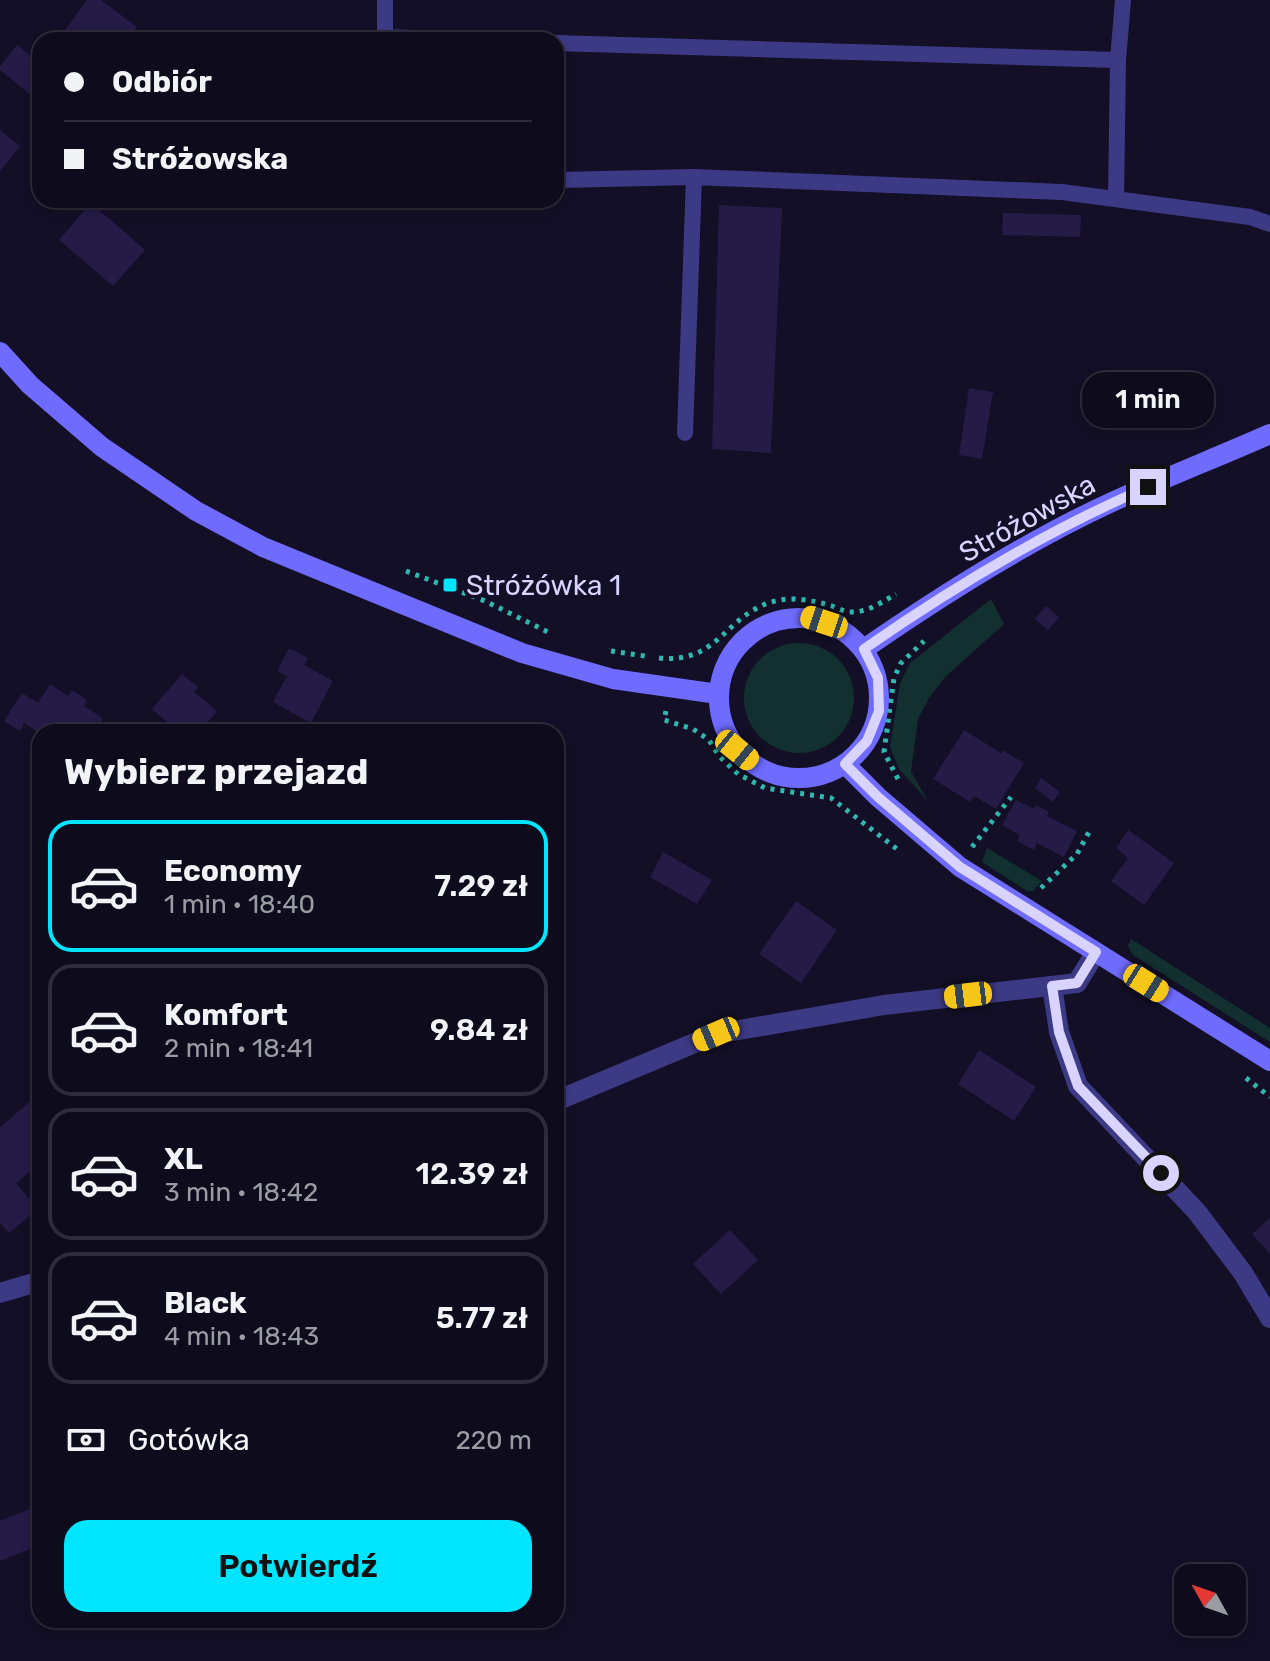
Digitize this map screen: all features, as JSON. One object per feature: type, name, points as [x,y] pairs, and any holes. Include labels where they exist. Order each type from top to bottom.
[{"type":"main road","points":[[0,352],[30,385],[102,447],[196,511],[263,547],[522,653],[613,679],[718,694]]},
{"type":"main road","name":"Stróżowska","points":[[864,649],[946,595],[1036,542],[1110,503],[1270,434]]},
{"type":"main road","points":[[808,617],[840,628],[864,649],[878,678],[879,711],[867,741],[845,764],[818,776],[788,778],[760,769],[737,750],[722,724],[718,694],[726,662],[747,636],[775,620],[808,617]]},
{"type":"main road","points":[[845,764],[878,797],[960,867],[1270,1061]]},
{"type":"street","points":[[564,1098],[716,1034],[884,1005],[1077,983],[1096,952]]},
{"type":"street","points":[[1052,986],[1059,1032],[1078,1086],[1197,1212],[1243,1273],[1270,1318]]},
{"type":"street","points":[[0,1293],[32,1283]]},
{"type":"lane","points":[[385,0],[385,32]]},
{"type":"lane","points":[[1116,199],[1118,60],[1123,0]]},
{"type":"lane","points":[[564,43],[1118,60]]},
{"type":"lane","points":[[685,433],[694,177]]},
{"type":"lane","points":[[564,180],[694,177],[1062,192],[1250,217],[1270,224]]},
{"type":"path","points":[[406,571],[485,601],[564,639]]},
{"type":"path","points":[[606,650],[688,658],[705,650],[739,619],[768,603],[787,598],[807,600],[848,612],[865,610],[898,593]]},
{"type":"path","points":[[906,787],[896,777],[884,752],[885,741],[894,678],[901,663],[927,639]]},
{"type":"path","points":[[960,838],[973,847],[1011,797]]},
{"type":"path","points":[[1046,881],[1077,854],[1089,832]]},
{"type":"green space","points":[[991,599],[1004,624],[945,677],[918,719],[911,772],[928,801],[899,769],[890,747],[900,683],[910,663]]},
{"type":"green space","points":[[799,643],[820,647],[838,659],[850,677],[854,698],[850,719],[838,737],[820,749],[799,753],[778,749],[760,737],[748,719],[744,698],[748,677],[760,659],[778,647]]},
{"type":"green space","points":[[987,848],[1042,881],[1033,891],[1027,891],[982,862]]},
{"type":"green space","points":[[1131,939],[1270,1028],[1270,1042],[1133,955],[1128,946]]},
{"type":"building","points":[[87,0],[101,0],[137,27],[133,32],[64,32]]},
{"type":"building","points":[[17,45],[32,57],[32,96],[0,70]]},
{"type":"building","points":[[0,130],[20,146],[0,171]]},
{"type":"building","points":[[719,205],[782,208],[771,453],[712,449]]},
{"type":"building","points":[[87,208],[97,208],[145,250],[113,286],[59,240]]},
{"type":"building","points":[[1003,213],[1081,215],[1080,237],[1002,235]]},
{"type":"building","points":[[969,388],[993,392],[982,459],[959,455]]},
{"type":"building","points":[[1046,606],[1059,617],[1048,630],[1035,619]]},
{"type":"building","points":[[289,648],[308,658],[304,665],[333,681],[311,723],[273,702],[287,676],[277,671]]},
{"type":"building","points":[[182,674],[198,687],[194,692],[217,711],[206,724],[169,724],[152,709]]},
{"type":"building","points":[[50,684],[68,696],[72,690],[87,700],[84,706],[103,718],[99,724],[32,724],[32,728],[24,723],[20,731],[4,721],[22,693],[38,703]]},
{"type":"building","points":[[964,730],[1024,763],[996,809],[974,796],[970,802],[933,779]]},
{"type":"building","points":[[1041,778],[1060,792],[1053,802],[1035,788]]},
{"type":"building","points":[[1016,800],[1034,809],[1036,805],[1049,812],[1047,816],[1077,831],[1064,857],[1037,843],[1034,850],[1017,841],[1020,835],[1002,825]]},
{"type":"building","points":[[1128,830],[1174,863],[1144,905],[1111,881],[1128,858],[1116,848]]},
{"type":"building","points":[[663,852],[712,880],[697,904],[650,877]]},
{"type":"building","points":[[796,901],[837,930],[801,983],[759,954]]},
{"type":"building","points":[[979,1050],[1036,1087],[1014,1121],[958,1084]]},
{"type":"building","points":[[32,1100],[32,1170],[16,1183],[32,1202],[32,1214],[9,1233],[0,1223],[0,1127]]},
{"type":"building","points":[[1270,1218],[1270,1254],[1252,1234]]},
{"type":"building","points":[[730,1230],[758,1260],[721,1294],[693,1264]]},
{"type":"building","points":[[30,1509],[32,1548],[0,1561],[0,1521]]},
{"type":"place","name":"Stróżówka 1","points":[[450,585]]},
{"type":"route","points":[[1148,487],[1110,503],[981,573],[864,649],[878,678],[879,711],[867,741],[845,764],[878,797],[960,867],[1096,952],[1077,983],[1052,986],[1059,1032],[1078,1086],[1161,1173]]}]
